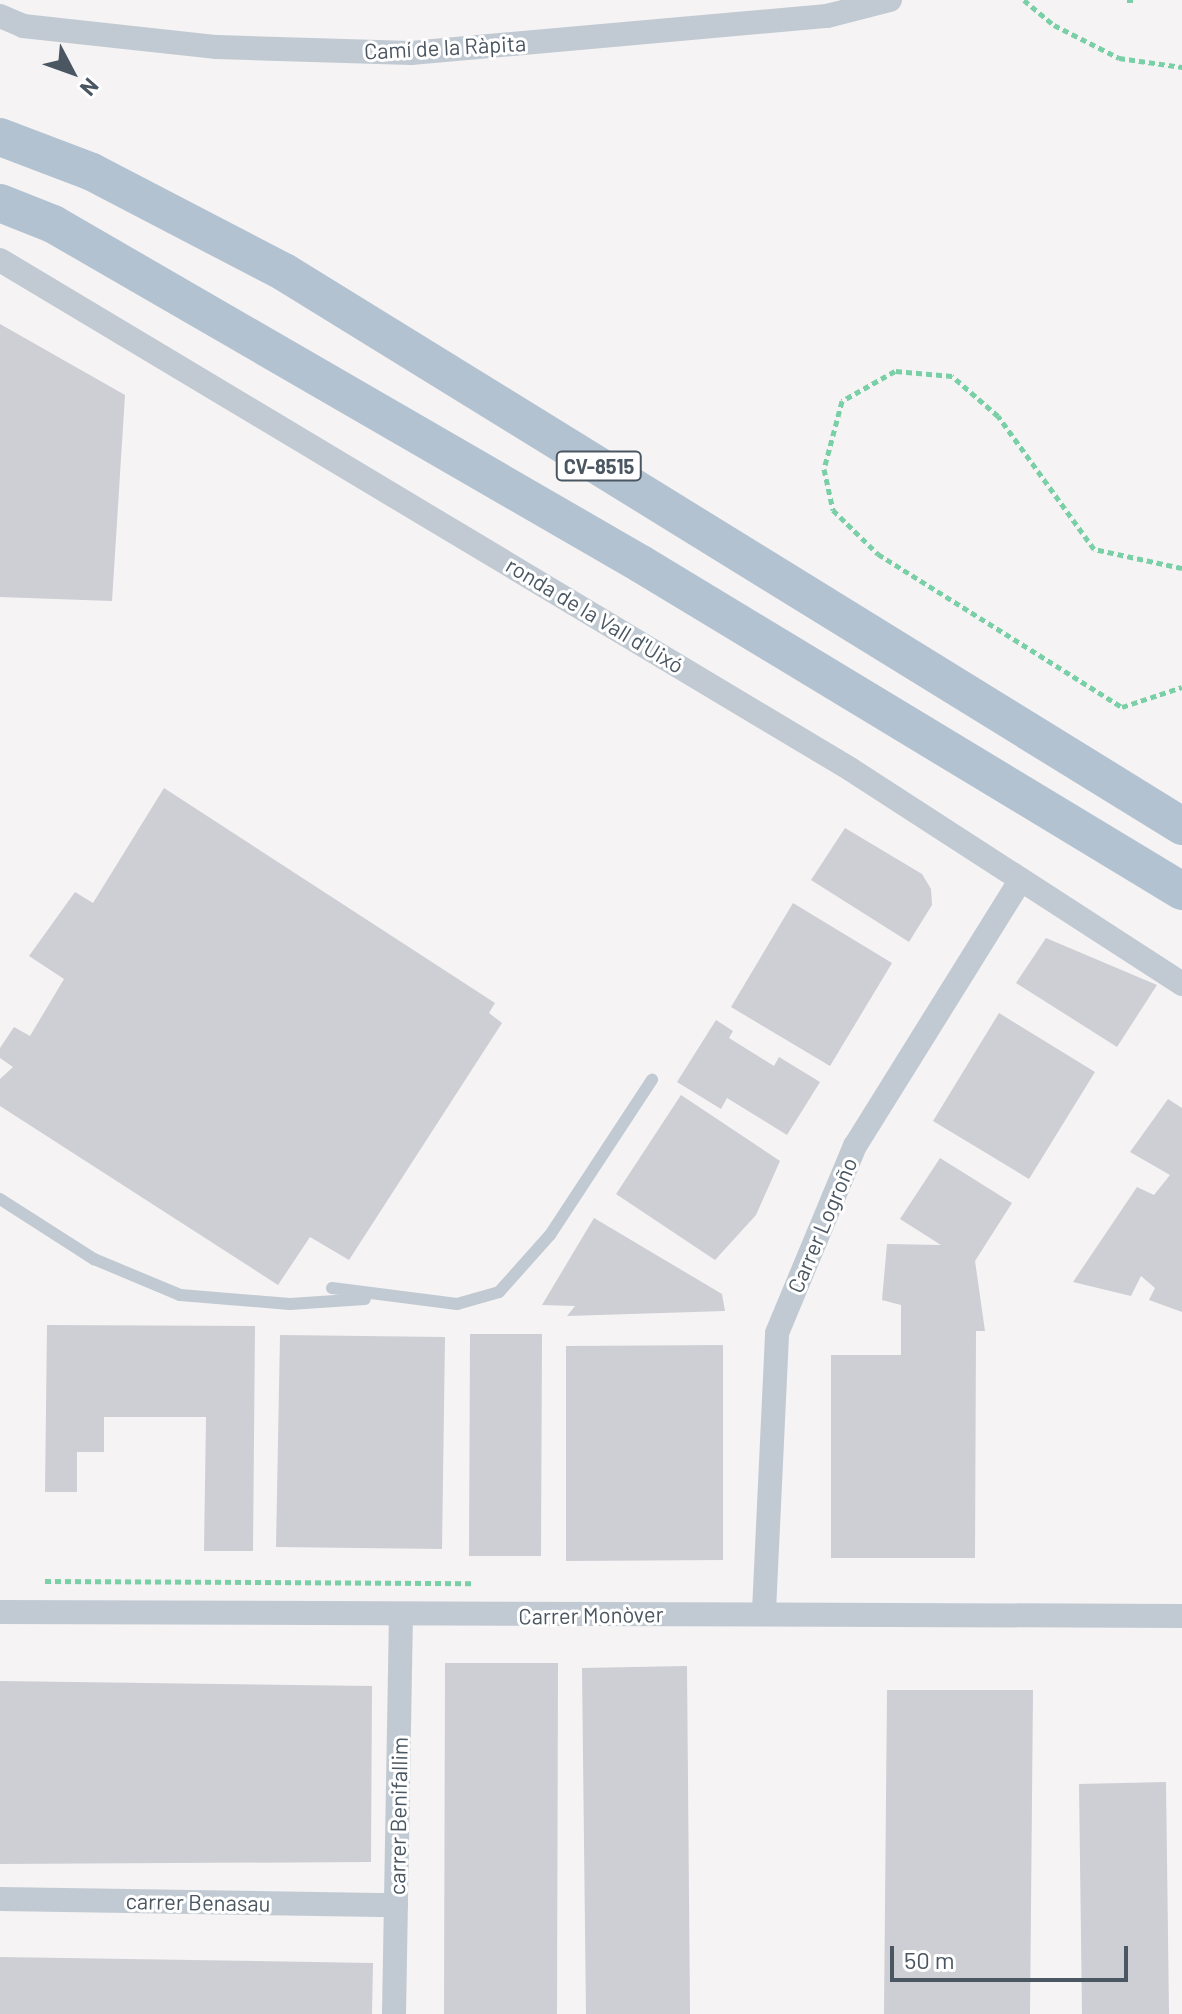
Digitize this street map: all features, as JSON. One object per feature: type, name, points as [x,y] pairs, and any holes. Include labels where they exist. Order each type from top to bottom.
[{"type":"main road","name":"CV-8515","points":[[0,137],[92,172],[284,272],[1182,826]]},
{"type":"main road","name":"CV-8515","points":[[0,203],[53,224],[641,564],[1182,891]]},
{"type":"street","name":"Camí de la Ràpita","points":[[0,16],[23,26],[217,47],[411,53],[827,16],[890,0]]},
{"type":"street","name":"ronda de la Vall d'Uixó","points":[[0,260],[850,769],[1019,883],[1182,984]]},
{"type":"street","name":"Carrer Logroño","points":[[764,1611],[777,1333],[855,1146],[1019,883]]},
{"type":"street","name":"Carrer Monòver","points":[[2,1607],[401,1619],[764,1611],[1182,1616]]},
{"type":"street","name":"carrer Benifallim","points":[[394,2014],[401,1619]]},
{"type":"street","name":"carrer Benasau","points":[[0,1899],[396,1905]]},
{"type":"lane","points":[[332,1288],[381,1298],[457,1304],[499,1292],[550,1235],[652,1080]]},
{"type":"lane","points":[[0,1199],[94,1259],[180,1295],[290,1304],[381,1298]]},
{"type":"path","points":[[1024,0],[1054,25],[1119,58],[1182,67]]},
{"type":"path","points":[[1127,0],[1135,0]]},
{"type":"path","points":[[1182,568],[1094,549],[998,416],[952,376],[895,371],[842,401],[824,469],[833,510],[878,554],[1122,707],[1182,687]]},
{"type":"building","points":[[0,324],[125,395],[112,601],[0,597]]},
{"type":"building","points":[[164,788],[495,1003],[489,1013],[502,1023],[349,1260],[310,1237],[278,1285],[0,1106],[0,1079],[13,1067],[0,1058],[0,1048],[14,1027],[30,1036],[64,979],[29,956],[75,892],[93,903]]},
{"type":"building","points":[[845,828],[922,874],[931,889],[932,905],[909,942],[811,880]]},
{"type":"building","points":[[793,903],[892,963],[830,1066],[731,1007]]},
{"type":"building","points":[[1046,938],[1157,985],[1117,1047],[1016,983]]},
{"type":"building","points":[[999,1013],[1095,1072],[1029,1179],[933,1121]]},
{"type":"building","points":[[716,1020],[733,1031],[729,1038],[774,1066],[779,1057],[820,1082],[787,1135],[727,1098],[721,1109],[677,1082]]},
{"type":"building","points":[[681,1095],[780,1161],[756,1215],[715,1260],[616,1194]]},
{"type":"building","points":[[1168,1099],[1182,1108],[1182,1312],[1149,1300],[1155,1288],[1141,1276],[1131,1296],[1073,1282],[1137,1187],[1154,1195],[1170,1175],[1130,1152]]},
{"type":"building","points":[[940,1158],[1012,1203],[975,1261],[985,1331],[976,1331],[975,1558],[831,1558],[831,1355],[901,1355],[901,1305],[882,1300],[887,1244],[941,1245],[900,1219]]},
{"type":"building","points":[[594,1218],[722,1294],[725,1311],[567,1316],[575,1306],[542,1305]]},
{"type":"building","points":[[47,1325],[255,1326],[253,1551],[204,1551],[206,1417],[104,1417],[104,1452],[77,1452],[77,1492],[45,1492]]},
{"type":"building","points":[[470,1334],[542,1334],[541,1556],[469,1556]]},
{"type":"building","points":[[280,1335],[445,1337],[442,1549],[276,1547]]},
{"type":"building","points":[[723,1345],[723,1560],[566,1561],[566,1346]]},
{"type":"building","points":[[445,1663],[558,1663],[557,2014],[444,2014]]},
{"type":"building","points":[[687,1666],[690,2014],[586,2014],[582,1668]]},
{"type":"building","points":[[0,1681],[372,1686],[371,1862],[0,1864]]},
{"type":"building","points":[[887,1690],[1033,1690],[1030,2014],[884,2014]]},
{"type":"building","points":[[1166,1782],[1169,2014],[1082,2014],[1079,1784]]},
{"type":"building","points":[[0,1957],[373,1963],[372,2014],[0,2014]]}]
